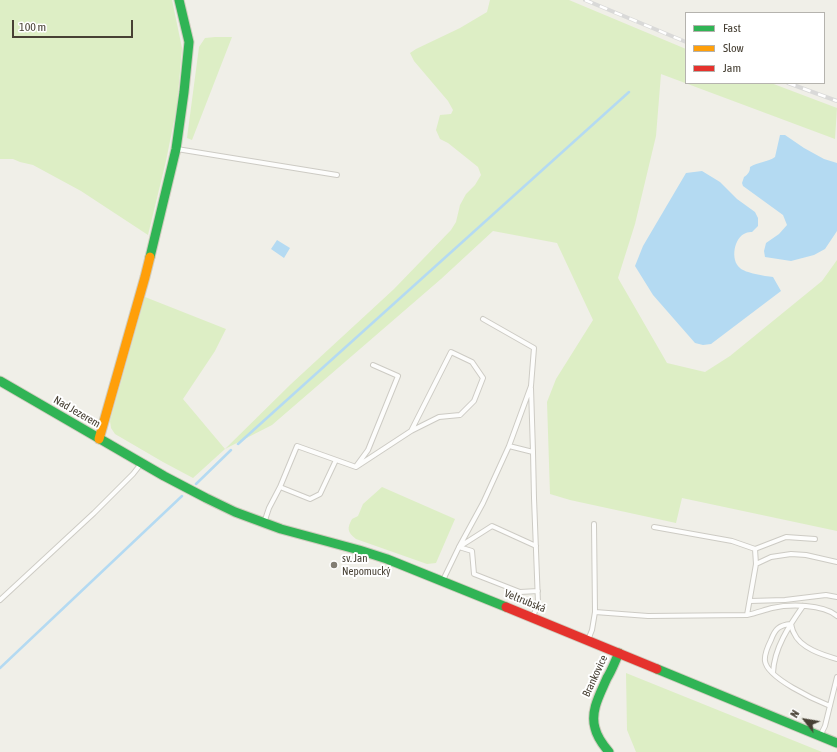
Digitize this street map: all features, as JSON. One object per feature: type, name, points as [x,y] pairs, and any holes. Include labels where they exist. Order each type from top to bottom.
[{"type":"street","points":[[99,439],[145,277],[176,149],[189,42],[180,0]]},
{"type":"street","name":"Nad Jezerem","points":[[0,381],[199,495]]},
{"type":"street","name":"Veltrubská","points":[[199,495],[264,523],[376,555],[443,580],[837,743]]},
{"type":"street","name":"Brankovice","points":[[609,752],[599,740],[595,731],[593,712],[596,701],[619,653]]},
{"type":"lane","points":[[176,149],[337,175]]},
{"type":"lane","points":[[483,319],[534,348],[531,386],[538,603],[533,618]]},
{"type":"lane","points":[[356,467],[411,432],[439,417],[460,415],[474,401],[483,378],[472,362],[450,352],[411,432]]},
{"type":"lane","points":[[356,467],[368,450],[398,376],[373,365]]},
{"type":"lane","points":[[443,580],[509,446],[531,386]]},
{"type":"lane","points":[[264,523],[269,508],[280,487],[297,446],[356,467]]},
{"type":"lane","points":[[509,446],[534,452]]},
{"type":"lane","points":[[280,487],[310,499],[320,494],[336,460]]},
{"type":"lane","points":[[0,600],[96,511],[142,463]]},
{"type":"lane","points":[[588,640],[592,630],[595,612],[594,524]]},
{"type":"lane","points":[[459,547],[492,526],[536,546]]},
{"type":"lane","points":[[654,527],[732,542],[755,549],[786,538],[815,539]]},
{"type":"lane","points":[[459,547],[472,551],[474,574],[520,592],[538,591]]},
{"type":"lane","points":[[748,615],[756,564],[755,549]]},
{"type":"lane","points":[[756,564],[771,557],[791,554],[806,555],[837,562]]},
{"type":"lane","points":[[750,601],[785,600],[826,595],[837,597]]},
{"type":"lane","points":[[595,612],[648,616],[748,615],[772,608],[803,606],[832,612],[837,616]]},
{"type":"lane","points":[[773,673],[773,665],[783,637],[803,606]]},
{"type":"lane","points":[[791,624],[785,624],[777,628],[772,636],[766,651],[765,660],[767,667],[793,688],[830,706]]},
{"type":"lane","points":[[791,624],[794,634],[802,645],[826,656],[837,659]]},
{"type":"lane","points":[[820,736],[825,726],[837,677]]},
{"type":"green space","points":[[0,0],[172,0],[182,48],[177,106],[166,161],[148,235],[81,191],[33,165],[13,159],[0,159]]},
{"type":"green space","points":[[490,0],[569,0],[685,49],[685,83],[661,74],[656,136],[635,224],[618,278],[667,363],[705,372],[730,356],[822,281],[837,260],[837,531],[682,498],[676,523],[570,500],[550,494],[547,402],[556,379],[593,320],[557,243],[493,231],[441,279],[272,425],[225,449],[291,384],[394,289],[451,230],[456,222],[460,205],[466,194],[475,185],[481,175],[478,167],[448,143],[440,139],[436,130],[440,115],[451,114],[453,110],[448,101],[414,61],[410,53],[460,28],[487,12]]},
{"type":"green space","points":[[232,37],[192,140],[187,138],[199,47],[205,38]]},
{"type":"green space","points":[[688,84],[774,84],[837,108],[835,139]]},
{"type":"green space","points":[[145,297],[226,329],[215,351],[183,399],[225,449],[193,478],[115,434],[111,428],[110,421]]},
{"type":"green space","points":[[382,487],[455,519],[436,563],[427,564],[356,539],[349,532],[349,525],[352,519],[358,516],[363,504]]},
{"type":"green space","points":[[626,673],[822,752],[636,752],[627,730]]},
{"type":"water","points":[[780,135],[785,135],[824,159],[837,163],[837,231],[825,249],[814,255],[791,261],[765,257],[764,251],[766,243],[779,234],[787,225],[783,215],[743,186],[742,183],[744,177],[749,172],[750,167],[775,157]]},
{"type":"water","points":[[702,171],[720,182],[737,199],[755,212],[758,218],[758,226],[752,232],[747,232],[742,235],[736,244],[734,254],[737,264],[743,270],[773,277],[781,291],[711,344],[703,345],[695,343],[653,295],[635,266],[643,246],[686,173]]},
{"type":"water","points":[[277,240],[290,248],[284,258],[271,249]]},
{"type":"waterway","points":[[238,444],[629,92]]},
{"type":"waterway","points":[[196,484],[231,450]]},
{"type":"waterway","points":[[0,668],[182,496]]},
{"type":"railway","points":[[585,0],[685,42]]},
{"type":"railway","points":[[791,84],[837,101]]},
{"type":"traffic: fast","points":[[150,257],[176,149],[184,92],[189,42],[179,0]]},
{"type":"traffic: fast","points":[[0,381],[164,476],[235,512],[281,529],[387,559],[506,607]]},
{"type":"traffic: fast","points":[[609,752],[597,735],[594,715],[599,696],[619,653]]},
{"type":"traffic: fast","points":[[657,669],[837,743]]},
{"type":"traffic: slow","points":[[99,439],[150,257]]},
{"type":"traffic: jam","points":[[506,607],[657,669]]},
{"type":"place","name":"sv. Jan Nepomucký","points":[[334,565]]}]
